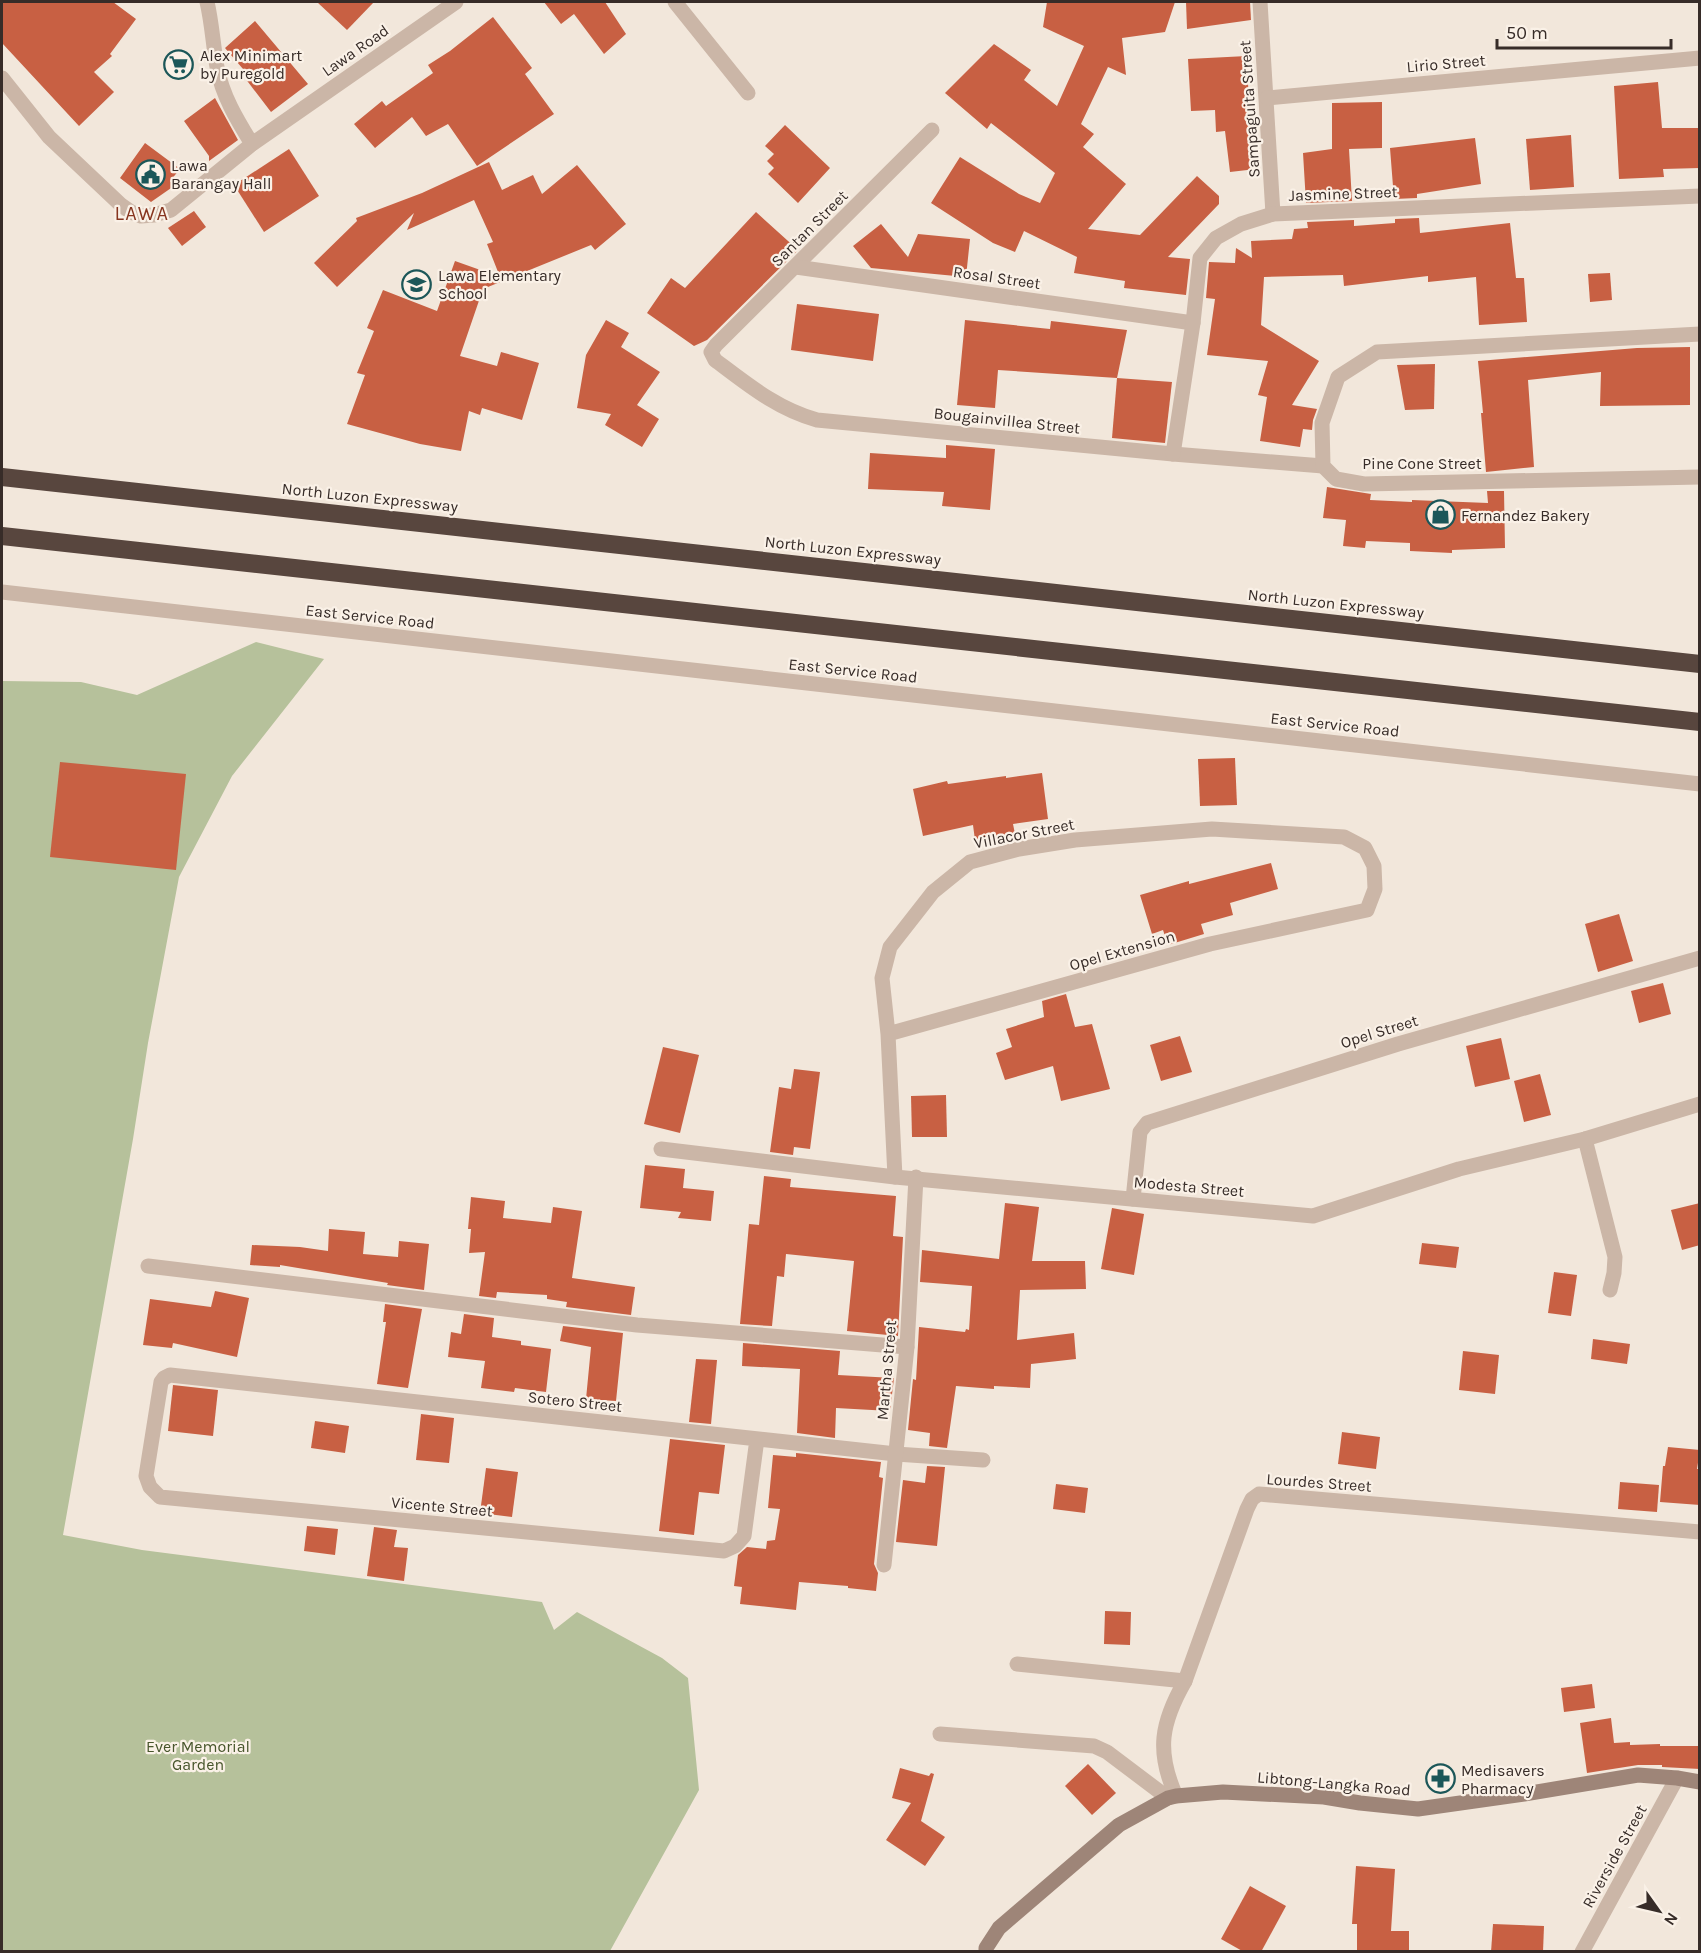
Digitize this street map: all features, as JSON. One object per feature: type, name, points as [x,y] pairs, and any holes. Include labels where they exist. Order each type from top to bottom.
[{"type":"highway","name":"North Luzon Expressway","points":[[2,477],[1700,664]]},
{"type":"highway","points":[[2,536],[1700,722]]},
{"type":"main road","name":"Libtong-Langka Road","points":[[986,1952],[986,1948],[999,1928],[1119,1825],[1172,1797],[1223,1792],[1312,1796],[1418,1809],[1638,1775],[1700,1782]]},
{"type":"street","points":[[207,2],[217,68],[228,103],[252,144]]},
{"type":"street","name":"Lawa Road","points":[[2,78],[49,137],[122,205],[141,216],[154,215],[171,210],[252,144],[456,2]]},
{"type":"street","points":[[675,2],[748,93]]},
{"type":"street","name":"Sampaguita Street","points":[[1260,2],[1273,214]]},
{"type":"street","name":"Lirio Street","points":[[1267,98],[1700,58]]},
{"type":"street","name":"Santan Street","points":[[711,352],[932,130]]},
{"type":"street","name":"Jasmine Street","points":[[1173,454],[1193,323],[1200,258],[1216,238],[1241,224],[1273,214],[1700,196]]},
{"type":"street","name":"Rosal Street","points":[[796,267],[1193,323]]},
{"type":"street","points":[[1323,466],[1322,423],[1338,377],[1377,352],[1700,334]]},
{"type":"street","name":"Bougainvillea Street","points":[[711,352],[715,360],[760,393],[795,414],[817,420],[1323,466]]},
{"type":"street","name":"Pine Cone Street","points":[[1323,466],[1336,479],[1364,484],[1700,477]]},
{"type":"street","name":"East Service Road","points":[[2,592],[1700,784]]},
{"type":"street","name":"Villacor Street","points":[[896,1176],[888,1034],[882,978],[890,947],[933,892],[970,862],[1019,849],[1075,840],[1212,829],[1344,837],[1365,848],[1374,867],[1375,889],[1367,910]]},
{"type":"street","name":"Opel Extension","points":[[888,1034],[1210,944],[1367,910]]},
{"type":"street","name":"Opel Street","points":[[1133,1199],[1140,1132],[1147,1123],[1398,1044],[1700,958]]},
{"type":"street","name":"Modesta Street","points":[[661,1149],[896,1176],[1313,1216],[1460,1169],[1585,1139],[1700,1104]]},
{"type":"street","points":[[1585,1139],[1615,1257],[1610,1290]]},
{"type":"street","name":"Martha Street","points":[[884,1565],[907,1347],[916,1177]]},
{"type":"street","points":[[148,1266],[637,1325],[907,1347]]},
{"type":"street","name":"Sotero Street","points":[[164,1378],[182,1377],[896,1454],[983,1460]]},
{"type":"street","name":"Vicente Street","points":[[164,1378],[161,1382],[146,1476],[150,1487],[160,1497],[724,1551],[735,1546],[744,1536],[758,1439]]},
{"type":"street","name":"Lourdes Street","points":[[1172,1797],[1163,1757],[1165,1729],[1172,1705],[1185,1681],[1247,1509],[1252,1499],[1259,1494],[1700,1532]]},
{"type":"street","points":[[1017,1664],[1185,1681]]},
{"type":"street","points":[[940,1734],[1094,1746],[1107,1752],[1172,1797]]},
{"type":"street","name":"Riverside Street","points":[[1582,1952],[1677,1778]]},
{"type":"green space","name":"Ever Memorial Garden","points":[[256,642],[324,659],[232,776],[179,877],[63,1535],[142,1550],[542,1602],[554,1630],[577,1612],[662,1658],[688,1678],[699,1790],[610,1951],[2,1952],[2,681],[81,682],[137,695]]},
{"type":"building","points":[[2,2],[113,2],[136,19],[110,54],[112,56],[94,72],[114,92],[79,126],[2,43]]},
{"type":"building","points":[[317,2],[374,2],[347,30]]},
{"type":"building","points":[[544,2],[605,2],[626,34],[604,54],[574,14],[561,24]]},
{"type":"building","points":[[1047,2],[1175,2],[1165,32],[1122,38],[1126,75],[1108,67],[1081,124],[1094,134],[1083,147],[1126,184],[1088,229],[1140,235],[1197,176],[1219,196],[1219,204],[1168,257],[1190,259],[1186,295],[1124,288],[1125,281],[1074,273],[1077,257],[1024,231],[1015,252],[993,243],[931,203],[960,157],[1019,194],[1040,203],[1055,173],[991,123],[987,129],[945,93],[994,44],[1031,70],[1024,80],[1057,106],[1084,46],[1043,27]]},
{"type":"building","points":[[1186,2],[1250,2],[1251,20],[1187,29]]},
{"type":"building","points":[[493,17],[532,68],[525,74],[554,114],[477,166],[448,124],[426,136],[412,117],[375,148],[354,124],[382,101],[386,106],[433,73],[428,65],[450,51]]},
{"type":"building","points":[[255,21],[308,84],[271,112],[245,78],[249,76],[225,48]]},
{"type":"building","points":[[1247,56],[1250,135],[1252,135],[1256,169],[1230,172],[1225,131],[1216,132],[1215,110],[1191,111],[1188,59]]},
{"type":"building","points":[[1658,82],[1662,128],[1700,128],[1700,168],[1663,169],[1664,177],[1619,179],[1614,86]]},
{"type":"building","points":[[215,98],[238,140],[209,161],[209,156],[184,121]]},
{"type":"building","points":[[1382,102],[1382,148],[1349,149],[1352,201],[1306,203],[1303,153],[1332,149],[1332,103]]},
{"type":"building","points":[[785,125],[830,168],[798,203],[768,174],[774,168],[767,161],[774,154],[765,146]]},
{"type":"building","points":[[1571,135],[1574,187],[1530,190],[1526,139]]},
{"type":"building","points":[[1475,138],[1481,184],[1417,194],[1417,198],[1394,199],[1390,148]]},
{"type":"building","name":"Lawa Barangay Hall","points":[[145,143],[180,169],[170,181],[174,186],[151,202],[120,178]]},
{"type":"building","points":[[289,149],[319,196],[264,232],[234,185]]},
{"type":"building","points":[[489,162],[502,190],[533,175],[542,194],[577,165],[626,224],[595,250],[591,245],[483,289],[460,356],[497,366],[501,352],[539,363],[522,420],[482,408],[480,415],[469,411],[461,451],[420,444],[347,424],[365,375],[357,373],[374,331],[367,328],[383,290],[437,311],[455,261],[500,277],[487,244],[493,242],[474,200],[407,230],[414,213],[337,287],[314,263],[357,221],[356,218],[422,193]]},
{"type":"building","points":[[194,211],[206,227],[182,246],[168,228]]},
{"type":"building","points":[[756,212],[798,250],[707,340],[694,346],[647,313],[671,278],[685,288]]},
{"type":"building","points":[[1419,218],[1420,233],[1510,223],[1516,278],[1524,278],[1527,322],[1479,325],[1476,277],[1428,282],[1428,276],[1344,286],[1343,275],[1264,277],[1261,325],[1319,361],[1292,405],[1317,409],[1312,430],[1303,429],[1300,447],[1260,441],[1267,397],[1258,395],[1268,361],[1207,355],[1215,299],[1206,298],[1209,262],[1235,263],[1236,248],[1252,258],[1251,241],[1292,239],[1294,229],[1308,228],[1307,222],[1354,220],[1354,226],[1395,223],[1395,219]]},
{"type":"building","points":[[881,224],[908,257],[918,234],[970,239],[966,277],[871,268],[853,246]]},
{"type":"building","points":[[1610,273],[1612,300],[1590,302],[1588,274]]},
{"type":"building","points":[[797,304],[879,314],[873,361],[791,350]]},
{"type":"building","points":[[606,320],[629,333],[621,347],[660,372],[637,405],[659,419],[642,447],[605,425],[611,414],[577,408],[586,355]]},
{"type":"building","points":[[965,320],[1050,329],[1051,321],[1127,330],[1117,378],[998,370],[995,408],[957,405]]},
{"type":"building","points":[[1690,347],[1690,405],[1600,406],[1601,372],[1528,380],[1534,467],[1486,472],[1478,361],[1637,348]]},
{"type":"building","points":[[1435,364],[1434,409],[1405,410],[1397,365]]},
{"type":"building","points":[[1117,378],[1172,382],[1165,443],[1112,438]]},
{"type":"building","points":[[946,445],[995,449],[990,510],[942,506],[944,492],[868,489],[870,453],[946,458]]},
{"type":"building","points":[[1327,487],[1371,494],[1370,500],[1412,502],[1412,500],[1488,503],[1487,491],[1504,491],[1505,548],[1452,550],[1452,553],[1410,551],[1410,543],[1366,541],[1365,548],[1343,546],[1346,520],[1323,518]]},
{"type":"building","points":[[1235,758],[1237,805],[1200,806],[1198,759]]},
{"type":"building","points":[[60,762],[186,774],[176,870],[50,857]]},
{"type":"building","points":[[1042,773],[1048,819],[1013,824],[1015,834],[975,840],[973,825],[923,836],[913,789],[947,781],[948,784]]},
{"type":"building","points":[[1271,863],[1278,889],[1230,903],[1233,915],[1201,924],[1204,934],[1168,945],[1163,930],[1152,934],[1140,895],[1189,881],[1189,884]]},
{"type":"building","points":[[1619,914],[1633,961],[1598,972],[1585,924]]},
{"type":"building","points":[[1663,983],[1671,1014],[1639,1023],[1631,991]]},
{"type":"building","points":[[1066,994],[1075,1027],[1092,1024],[1110,1089],[1061,1101],[1053,1066],[1005,1080],[996,1053],[1012,1047],[1006,1029],[1044,1017],[1042,1001]]},
{"type":"building","points":[[1180,1036],[1192,1072],[1161,1081],[1150,1045]]},
{"type":"building","points":[[1501,1038],[1510,1079],[1475,1087],[1466,1046]]},
{"type":"building","points":[[663,1047],[699,1055],[680,1133],[644,1124]]},
{"type":"building","points":[[794,1069],[820,1072],[810,1149],[794,1147],[793,1155],[770,1152],[779,1087],[791,1089]]},
{"type":"building","points":[[1540,1074],[1551,1115],[1524,1122],[1514,1081]]},
{"type":"building","points":[[946,1095],[947,1137],[912,1137],[911,1096]]},
{"type":"building","points":[[645,1165],[685,1169],[683,1188],[714,1191],[711,1221],[678,1218],[681,1212],[640,1208]]},
{"type":"building","points":[[764,1176],[791,1179],[790,1187],[896,1196],[893,1236],[903,1237],[898,1336],[847,1331],[854,1261],[786,1254],[784,1277],[777,1276],[772,1326],[740,1324],[749,1224],[759,1225]]},
{"type":"building","points":[[471,1197],[505,1201],[503,1218],[551,1223],[553,1207],[582,1211],[572,1278],[635,1287],[631,1315],[566,1307],[567,1302],[547,1299],[547,1295],[497,1292],[496,1298],[479,1296],[485,1252],[469,1253],[471,1229],[468,1229]]},
{"type":"building","points":[[1005,1203],[1039,1207],[1032,1261],[1085,1261],[1086,1289],[1020,1290],[1017,1340],[1074,1333],[1076,1359],[1031,1364],[1030,1388],[994,1386],[994,1389],[956,1386],[947,1448],[929,1446],[930,1433],[908,1430],[913,1379],[916,1380],[919,1327],[965,1332],[966,1329],[969,1330],[972,1286],[920,1282],[922,1250],[999,1259]]},
{"type":"building","points":[[1700,1203],[1700,1245],[1682,1250],[1671,1210]]},
{"type":"building","points":[[1112,1208],[1144,1214],[1134,1275],[1101,1269]]},
{"type":"building","points":[[329,1229],[365,1232],[363,1254],[398,1257],[399,1241],[429,1244],[424,1290],[280,1265],[280,1267],[250,1265],[252,1245],[328,1251]]},
{"type":"building","points":[[1422,1243],[1459,1247],[1456,1268],[1419,1264]]},
{"type":"building","points":[[1554,1272],[1577,1275],[1571,1316],[1548,1313]]},
{"type":"building","points":[[215,1291],[249,1298],[237,1357],[173,1343],[172,1348],[143,1345],[150,1299],[211,1307]]},
{"type":"building","points":[[385,1304],[422,1309],[408,1388],[377,1384],[386,1322],[383,1322]]},
{"type":"building","points":[[464,1314],[494,1318],[492,1337],[521,1341],[521,1345],[551,1349],[546,1392],[515,1388],[514,1392],[481,1388],[485,1361],[448,1357],[451,1332],[461,1334]]},
{"type":"building","points":[[563,1326],[623,1333],[616,1401],[586,1399],[591,1347],[560,1341]]},
{"type":"building","points":[[1593,1339],[1630,1344],[1627,1364],[1591,1359]]},
{"type":"building","points":[[743,1343],[840,1351],[838,1375],[894,1378],[890,1411],[836,1408],[835,1438],[797,1433],[800,1369],[742,1366]]},
{"type":"building","points":[[1463,1351],[1499,1355],[1495,1394],[1459,1390]]},
{"type":"building","points":[[696,1359],[717,1360],[711,1424],[689,1422]]},
{"type":"building","points":[[173,1385],[218,1390],[213,1436],[168,1431]]},
{"type":"building","points":[[421,1414],[454,1418],[449,1463],[416,1460]]},
{"type":"building","points":[[315,1421],[349,1426],[345,1453],[311,1448]]},
{"type":"building","points":[[1342,1432],[1380,1437],[1376,1469],[1338,1464]]},
{"type":"building","points":[[670,1439],[725,1445],[719,1494],[699,1492],[694,1535],[659,1531]]},
{"type":"building","points":[[1668,1447],[1700,1450],[1697,1469],[1700,1469],[1700,1505],[1660,1502],[1663,1466],[1665,1466]]},
{"type":"building","points":[[796,1453],[881,1462],[879,1477],[883,1478],[874,1564],[878,1573],[876,1591],[799,1582],[796,1610],[740,1604],[742,1587],[734,1586],[738,1555],[747,1547],[766,1549],[767,1541],[775,1540],[780,1509],[768,1508],[773,1455],[796,1457]]},
{"type":"building","points":[[927,1466],[945,1467],[937,1546],[896,1542],[903,1480],[925,1483]]},
{"type":"building","points":[[486,1468],[518,1472],[512,1517],[480,1513]]},
{"type":"building","points":[[1620,1482],[1659,1485],[1657,1512],[1618,1509]]},
{"type":"building","points":[[1056,1484],[1088,1488],[1085,1513],[1053,1509]]},
{"type":"building","points":[[307,1526],[338,1529],[335,1555],[304,1551]]},
{"type":"building","points":[[374,1527],[397,1530],[394,1547],[408,1548],[404,1581],[367,1576]]},
{"type":"building","points":[[1105,1611],[1131,1612],[1130,1645],[1104,1644]]},
{"type":"building","points":[[1592,1684],[1595,1708],[1564,1712],[1561,1688]]},
{"type":"building","points":[[1611,1718],[1614,1743],[1700,1746],[1700,1769],[1638,1765],[1587,1773],[1580,1723]]},
{"type":"building","points":[[1088,1764],[1116,1793],[1092,1815],[1065,1786]]},
{"type":"building","points":[[900,1768],[929,1776],[931,1773],[934,1774],[921,1821],[945,1837],[925,1866],[886,1840],[911,1803],[892,1798]]},
{"type":"building","points":[[1356,1866],[1395,1869],[1391,1931],[1409,1931],[1409,1952],[1357,1952],[1357,1924],[1352,1924]]},
{"type":"building","points":[[1250,1886],[1286,1906],[1261,1952],[1244,1952],[1221,1939]]},
{"type":"building","points":[[1493,1924],[1544,1926],[1543,1952],[1491,1952]]},
{"type":"place","name":"Alex Minimart by Puregold","points":[[179,64]]},
{"type":"place","name":"Lawa Barangay Hall","points":[[150,174]]},
{"type":"place","name":"Lawa Elementary School","points":[[417,284]]},
{"type":"place","name":"Fernandez Bakery","points":[[1440,515]]},
{"type":"place","name":"Medisavers Pharmacy","points":[[1440,1779]]},
{"type":"district","name":"LAWA","points":[[142,213]]}]
